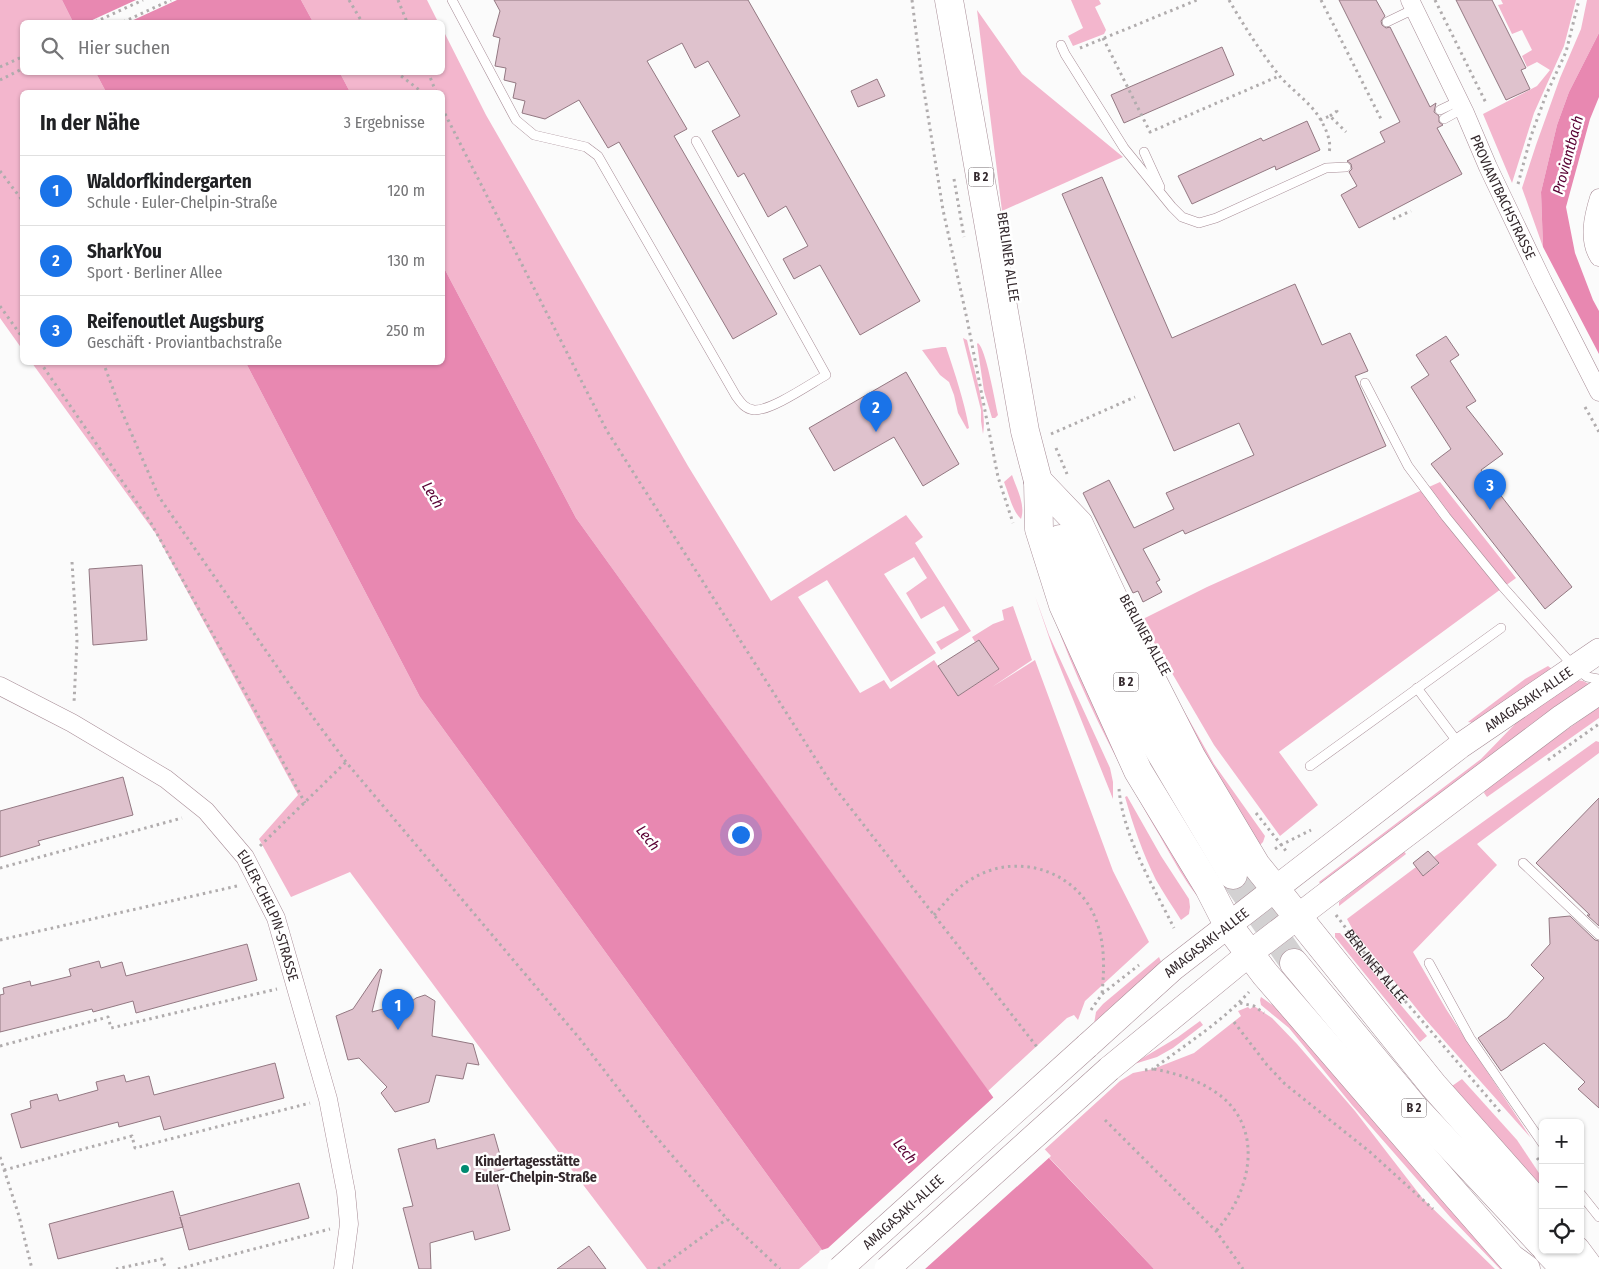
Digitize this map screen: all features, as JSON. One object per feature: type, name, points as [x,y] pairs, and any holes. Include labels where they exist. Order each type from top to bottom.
[{"type":"main road","name":"BERLINER ALLEE","points":[[949,0],[1025,430],[1038,481],[1072,572],[1156,745],[1244,870],[1275,889],[1433,1085],[1539,1204]]},
{"type":"main road","points":[[1038,481],[1039,529],[1063,605],[1138,771],[1209,888],[1228,925],[1249,954],[1455,1194],[1511,1258],[1526,1269]]},
{"type":"main road","name":"AMAGASAKI-ALLEE","points":[[840,1269],[1172,969],[1460,746],[1599,651]]},
{"type":"main road","points":[[887,1269],[1109,1069],[1249,954],[1562,717],[1599,692]]},
{"type":"main road","name":"B 2","points":[[1294,963],[1412,1105],[1539,1241]]},
{"type":"main road","points":[[1551,1254],[1565,1269]]},
{"type":"main road","points":[[1579,1254],[1590,1269]]},
{"type":"street","name":"PROVIANTBACHSTRASSE","points":[[1412,4],[1461,105],[1502,197],[1599,392]]},
{"type":"street","points":[[1599,198],[1592,236],[1595,250],[1599,257]]},
{"type":"street","name":"EULER-CHELPIN-STRASSE","points":[[0,686],[72,724],[166,779],[206,811],[245,857],[276,918],[328,1098],[346,1192],[349,1224],[343,1269]]},
{"type":"lane","points":[[452,0],[516,120],[534,135],[586,147],[598,156],[736,396],[743,406],[754,410],[768,408],[826,375],[696,141]]},
{"type":"lane","points":[[1387,22],[1412,4]]},
{"type":"lane","points":[[1061,45],[1124,148],[1182,217],[1199,223],[1216,218],[1326,168],[1346,167]]},
{"type":"lane","points":[[1440,110],[1461,105]]},
{"type":"lane","points":[[1444,119],[1461,105]]},
{"type":"lane","points":[[1144,152],[1166,199]]},
{"type":"lane","points":[[1366,383],[1408,466],[1446,517],[1503,587],[1575,668],[1586,677],[1599,679]]},
{"type":"lane","points":[[1310,766],[1501,628]]},
{"type":"lane","points":[[1417,688],[1460,746]]},
{"type":"lane","points":[[1523,863],[1599,934]]},
{"type":"lane","points":[[1429,963],[1470,1038],[1539,1138]]},
{"type":"lane","points":[[1584,1199],[1599,1217]]},
{"type":"path","points":[[99,20],[143,0]]},
{"type":"path","points":[[127,20],[171,0]]},
{"type":"path","points":[[349,0],[361,20]]},
{"type":"path","points":[[398,0],[406,20]]},
{"type":"path","points":[[912,0],[921,72],[943,210],[998,476],[1013,523]]},
{"type":"path","points":[[1065,54],[1197,0]]},
{"type":"path","points":[[1229,0],[1245,29],[1279,76],[1317,114],[1326,129],[1330,146],[1326,168]]},
{"type":"path","points":[[1321,0],[1381,119]]},
{"type":"path","points":[[1434,0],[1486,103]]},
{"type":"path","points":[[1502,197],[1517,188],[1531,136],[1546,95],[1566,52],[1580,0]]},
{"type":"path","points":[[1103,38],[1150,132],[1279,76]]},
{"type":"path","points":[[0,67],[20,58]]},
{"type":"path","points":[[0,80],[20,70]]},
{"type":"path","points":[[400,75],[419,90]]},
{"type":"path","points":[[429,75],[435,90]]},
{"type":"path","points":[[1320,120],[1330,116],[1337,111],[1336,109]]},
{"type":"path","points":[[445,112],[607,431],[831,783],[1037,1048]]},
{"type":"path","points":[[1330,116],[1346,132]]},
{"type":"path","points":[[0,171],[20,197]]},
{"type":"path","points":[[1393,219],[1411,211]]},
{"type":"path","points":[[0,306],[20,334]]},
{"type":"path","points":[[42,365],[151,523],[305,803]]},
{"type":"path","points":[[105,365],[119,405],[159,497],[296,694],[346,762],[580,1039],[651,1131],[727,1219],[780,1269]]},
{"type":"path","points":[[1051,434],[1135,397]]},
{"type":"path","points":[[1048,425],[1069,479]]},
{"type":"path","points":[[72,562],[77,640],[72,724]]},
{"type":"path","points":[[245,857],[266,842],[346,762]]},
{"type":"path","points":[[1118,786],[1120,801],[1133,842],[1174,928]]},
{"type":"path","points":[[0,868],[206,811]]},
{"type":"path","points":[[1254,811],[1300,870]]},
{"type":"path","points":[[1244,870],[1281,845]]},
{"type":"path","points":[[934,915],[957,890],[971,879],[1005,866],[1043,869],[1060,876],[1074,888],[1090,907],[1103,946],[1102,994],[1140,964]]},
{"type":"path","points":[[0,940],[258,881]]},
{"type":"path","name":"BERLINER ALLEE","points":[[1322,898],[1369,959],[1504,1116]]},
{"type":"path","points":[[0,1046],[108,1017],[111,1028],[295,984]]},
{"type":"path","points":[[1216,1231],[1228,1217],[1247,1176],[1249,1150],[1240,1118],[1215,1092],[1174,1073],[1153,1069],[1240,1003]]},
{"type":"path","points":[[1234,1022],[1267,1065],[1285,1084],[1370,1152],[1423,1199]]},
{"type":"path","points":[[4,1170],[132,1136],[135,1148],[328,1098]]},
{"type":"path","points":[[1105,1120],[1216,1231],[1243,1269]]},
{"type":"path","points":[[1533,1152],[1542,1164]]},
{"type":"path","points":[[0,1157],[20,1216],[32,1269]]},
{"type":"path","points":[[658,1269],[727,1219]]},
{"type":"path","points":[[178,1269],[349,1224]]},
{"type":"path","points":[[116,1269],[162,1259],[166,1269]]},
{"type":"shaded area","points":[[0,0],[62,0],[72,20],[20,20],[20,75],[97,75],[105,90],[20,90],[20,346],[0,318]]},
{"type":"shaded area","points":[[301,0],[427,0],[437,20],[312,20]]},
{"type":"shaded area","points":[[1071,0],[1099,0],[1101,4],[1095,7],[1106,30],[1104,34],[1073,46],[1068,36],[1083,28]]},
{"type":"shaded area","points":[[1501,0],[1576,0],[1564,46],[1534,113],[1512,183],[1483,114],[1537,86],[1550,70],[1537,62],[1527,67],[1522,56],[1532,50],[1522,30],[1512,34],[1498,5],[1503,4]]},
{"type":"shaded area","points":[[1587,0],[1599,0],[1599,33],[1569,92],[1557,125],[1541,192],[1543,247],[1522,188],[1560,78],[1581,29]]},
{"type":"shaded area","points":[[977,10],[1022,74],[1123,157],[1002,211]]},
{"type":"shaded area","points":[[445,34],[486,115],[688,466],[771,601],[906,515],[923,537],[915,543],[971,631],[941,650],[936,642],[959,630],[944,606],[921,619],[906,593],[927,578],[914,557],[884,574],[936,653],[891,682],[827,580],[798,597],[860,693],[884,680],[890,689],[934,660],[958,696],[998,670],[979,640],[975,642],[972,637],[993,624],[1004,620],[1002,610],[1013,606],[1032,660],[992,687],[1035,660],[1113,871],[1149,942],[1085,1001],[1078,1020],[1074,1015],[1067,1018],[988,1091],[576,518],[445,270],[445,90],[349,90],[341,75],[445,75]]},
{"type":"shaded area","points":[[963,338],[967,340],[979,387],[983,413],[983,434],[981,410]]},
{"type":"shaded area","points":[[978,343],[984,355],[990,376],[998,415],[995,418],[992,418],[984,391]]},
{"type":"shaded area","points":[[946,347],[959,387],[969,428],[967,429],[958,413],[949,382],[940,375],[922,350]]},
{"type":"shaded area","points":[[33,365],[247,365],[420,697],[822,1250],[799,1269],[647,1269],[350,872],[291,897],[259,839],[298,795],[156,534]]},
{"type":"shaded area","points":[[1012,475],[1021,502],[1021,519],[1013,507],[1004,482]]},
{"type":"shaded area","points":[[1440,482],[1516,578],[1279,752],[1318,805],[1280,836],[1214,745],[1141,620],[1207,587]]},
{"type":"shaded area","points":[[1045,591],[1201,900],[1178,868],[1110,745],[1081,684]]},
{"type":"shaded area","points":[[1035,596],[1049,635],[1110,768],[1113,782],[1113,799],[1054,652]]},
{"type":"shaded area","points":[[1144,640],[1214,764],[1265,836],[1260,845],[1258,845],[1235,813]]},
{"type":"shaded area","points":[[1548,666],[1552,669],[1474,723],[1468,722],[1525,679]]},
{"type":"shaded area","points":[[1577,680],[1591,685],[1322,886],[1319,882],[1481,759],[1516,723]]},
{"type":"shaded area","points":[[1599,707],[1599,718],[1487,797],[1484,793],[1488,785]]},
{"type":"shaded area","points":[[1596,741],[1599,742],[1599,753],[1477,844],[1497,865],[1413,952],[1446,1009],[1531,1138],[1425,1019],[1353,930],[1347,919],[1416,867],[1423,876],[1439,864],[1434,857]]},
{"type":"shaded area","points":[[1127,796],[1161,856],[1189,899],[1189,914],[1181,920],[1156,880],[1147,860],[1128,808],[1125,797]]},
{"type":"shaded area","points":[[1403,850],[1406,854],[1339,906],[1339,902]]},
{"type":"shaded area","points":[[1335,933],[1340,933],[1427,1036],[1420,1042],[1335,937]]},
{"type":"shaded area","points":[[1159,957],[1162,964],[1094,1024],[1096,1012],[1103,1004]]},
{"type":"shaded area","points":[[1261,997],[1278,1009],[1511,1269],[1500,1269],[1451,1218],[1352,1105],[1289,1028],[1261,1005]]},
{"type":"shaded area","points":[[1254,1006],[1272,1018],[1297,1044],[1355,1111],[1423,1199],[1495,1269],[1154,1269],[1043,1151],[1120,1081],[1133,1073],[1153,1069],[1194,1053],[1241,1016],[1238,1011],[1248,1007],[1250,1009]]},
{"type":"shaded area","points":[[1200,1021],[1203,1025],[1173,1048],[1157,1057],[1131,1065],[1178,1037]]},
{"type":"shaded area","points":[[1462,1079],[1517,1140],[1539,1173],[1539,1188],[1452,1086]]},
{"type":"water","points":[[62,0],[301,0],[312,20],[72,20]]},
{"type":"water","name":"Proviantbach","points":[[1599,33],[1599,97],[1590,119],[1566,207],[1575,253],[1599,311],[1599,354],[1543,247],[1541,192],[1557,125],[1569,92]]},
{"type":"water","points":[[97,75],[341,75],[349,90],[105,90]]},
{"type":"water","name":"Lech","points":[[445,270],[576,518],[998,1104],[1154,1269],[842,1269],[822,1250],[420,697],[247,365],[445,365]]},
{"type":"pier","points":[[136,0],[177,0],[133,20],[92,20]]},
{"type":"pier","points":[[995,1096],[1051,1156],[925,1269],[838,1269],[819,1251],[828,1248]]},
{"type":"building","points":[[494,0],[748,0],[920,301],[860,335],[820,265],[794,279],[783,259],[808,246],[786,206],[768,217],[744,173],[738,177],[712,131],[740,116],[708,61],[695,68],[682,43],[647,61],[687,129],[674,136],[777,314],[733,339],[619,142],[608,148],[579,100],[545,119],[522,113],[525,101],[513,98],[516,83],[504,80],[506,68],[495,66],[500,38],[493,36],[500,11]]},
{"type":"building","points":[[1339,0],[1376,0],[1385,16],[1381,21],[1382,25],[1386,28],[1390,27],[1430,107],[1436,103],[1434,112],[1439,116],[1439,122],[1443,125],[1437,128],[1462,174],[1359,228],[1341,195],[1357,186],[1349,172],[1352,169],[1351,164],[1347,161],[1385,142],[1380,132],[1400,122]]},
{"type":"building","points":[[1456,0],[1492,0],[1526,68],[1521,70],[1530,89],[1506,100]]},
{"type":"building","points":[[1222,47],[1234,75],[1124,123],[1111,95]]},
{"type":"building","points":[[877,79],[885,96],[858,107],[851,91]]},
{"type":"building","points":[[1307,121],[1320,150],[1276,170],[1275,166],[1192,204],[1178,176],[1261,138],[1263,141]]},
{"type":"building","points":[[1102,177],[1172,338],[1295,284],[1322,345],[1350,333],[1368,371],[1355,376],[1386,446],[1185,534],[1183,530],[1143,549],[1160,580],[1156,582],[1162,592],[1143,602],[1138,591],[1133,593],[1083,493],[1109,480],[1134,528],[1174,509],[1166,493],[1254,455],[1239,423],[1174,451],[1062,194]]},
{"type":"building","points":[[1446,336],[1459,355],[1450,361],[1476,401],[1466,407],[1503,454],[1481,470],[1572,587],[1545,609],[1431,464],[1451,449],[1411,387],[1429,375],[1416,355]]},
{"type":"building","points":[[906,372],[959,464],[923,486],[894,437],[834,471],[809,428]]},
{"type":"building","points":[[142,565],[147,640],[93,645],[89,569]]},
{"type":"building","points":[[979,640],[999,669],[958,696],[938,666]]},
{"type":"building","points":[[123,777],[133,815],[38,841],[40,845],[0,857],[0,811]]},
{"type":"building","points":[[1599,798],[1599,926],[1536,863]]},
{"type":"building","points":[[1428,851],[1439,863],[1423,876],[1413,863]]},
{"type":"building","points":[[1570,916],[1595,940],[1599,941],[1599,1108],[1578,1089],[1585,1082],[1544,1043],[1501,1071],[1478,1038],[1507,1018],[1544,978],[1531,965],[1550,944],[1549,918]]},
{"type":"building","points":[[247,944],[257,980],[136,1013],[133,1001],[93,1012],[92,1009],[0,1032],[0,995],[4,994],[3,988],[30,981],[31,986],[71,976],[69,969],[99,961],[101,968],[122,962],[126,976]]},
{"type":"building","points":[[380,969],[382,970],[372,1012],[412,1001],[425,995],[435,1001],[432,1036],[473,1044],[479,1065],[467,1063],[463,1079],[436,1075],[429,1102],[395,1112],[381,1093],[387,1087],[359,1058],[348,1060],[336,1016],[353,1009]]},
{"type":"building","points":[[275,1063],[284,1098],[164,1130],[160,1116],[119,1127],[118,1122],[21,1148],[11,1114],[31,1108],[30,1101],[57,1094],[59,1101],[98,1090],[96,1082],[124,1075],[126,1082],[149,1076],[154,1095]]},
{"type":"building","points":[[494,1134],[504,1169],[494,1172],[510,1230],[475,1240],[473,1231],[430,1243],[431,1269],[419,1269],[403,1208],[413,1206],[398,1149],[435,1139],[437,1149]]},
{"type":"building","points":[[299,1183],[309,1218],[189,1250],[183,1227],[58,1259],[49,1224],[173,1191],[180,1216]]},
{"type":"building","points":[[589,1246],[606,1269],[557,1269]]},
{"type":"tunnel","points":[[1233,875],[1294,963]]},
{"type":"place","name":"SharkYou","points":[[876,432]]},
{"type":"place","name":"Reifenoutlet Augsburg","points":[[1490,510]]},
{"type":"place","name":"Waldorfkindergarten","points":[[398,1030]]},
{"type":"place","name":"Kindertagesstätte Euler-Chelpin-Straße","points":[[465,1169]]}]
